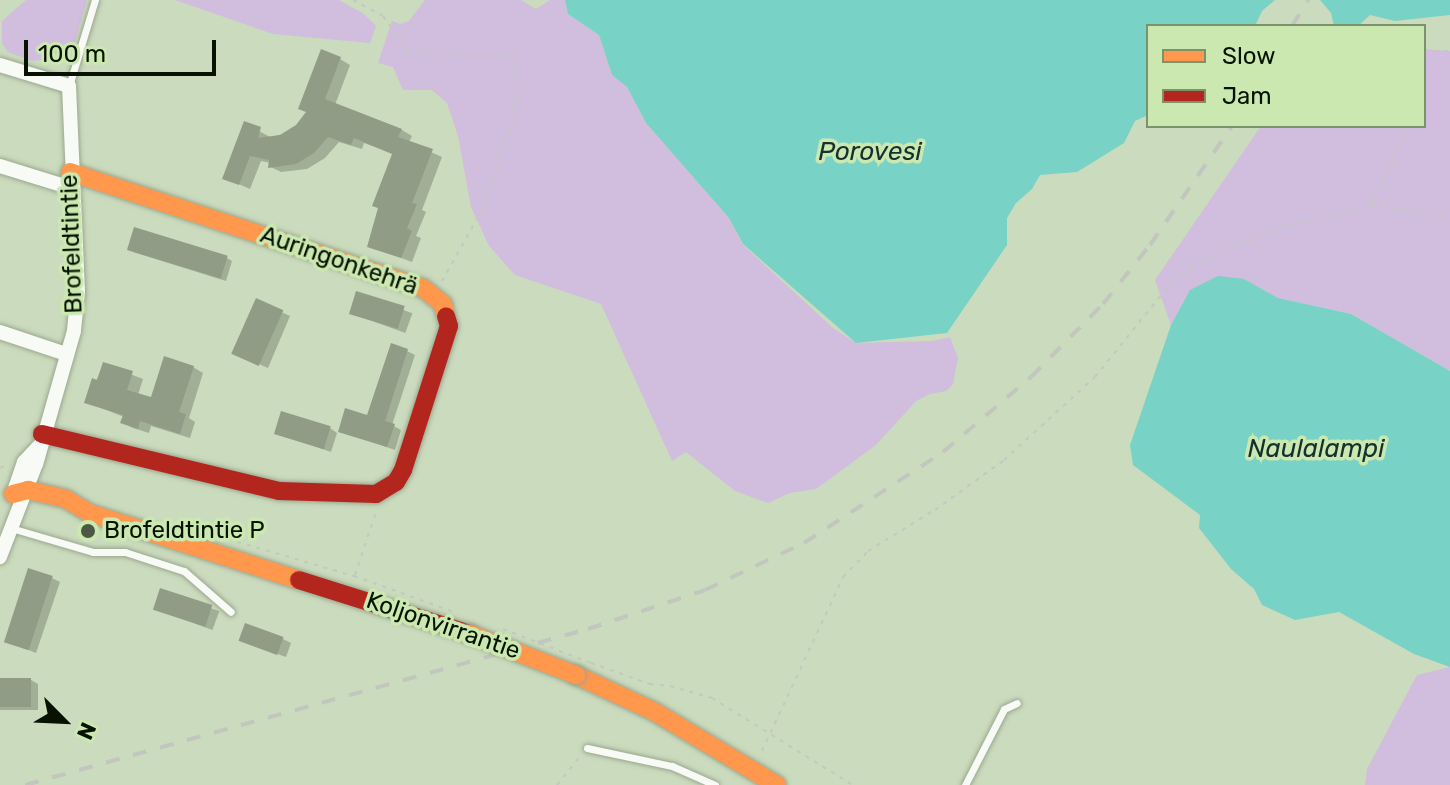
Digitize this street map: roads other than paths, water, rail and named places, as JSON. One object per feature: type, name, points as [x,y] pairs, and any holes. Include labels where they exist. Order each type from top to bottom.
[{"type":"street","points":[[0,65],[69,86]]},
{"type":"street","name":"Brofeldtintie","points":[[16,493],[40,440],[78,308],[70,180],[69,86]]},
{"type":"street","points":[[0,166],[70,180]]},
{"type":"street","name":"Auringonkehrä","points":[[40,440],[279,491],[366,496],[383,492],[396,482],[403,470],[449,326],[448,315],[435,295],[70,180]]},
{"type":"street","points":[[0,332],[66,354]]},
{"type":"street","name":"Brofeldtintie","points":[[16,493],[24,462],[40,440]]},
{"type":"street","points":[[0,557],[11,528],[16,493]]},
{"type":"street","name":"Koljonvirrantie","points":[[16,493],[62,511],[89,513],[584,669],[777,785]]},
{"type":"lane","points":[[69,86],[95,0]]},
{"type":"lane","points":[[11,528],[93,552],[125,552],[184,571],[231,612]]},
{"type":"lane","points":[[965,785],[1004,709],[1017,703]]},
{"type":"lane","points":[[587,748],[672,766],[715,785]]},
{"type":"water","name":"Porovesi","points":[[565,0],[1275,0],[1262,11],[1256,24],[1146,24],[1146,116],[1135,121],[1124,143],[1077,172],[1040,175],[1007,218],[1007,245],[947,333],[856,343],[743,244],[729,218],[646,123],[627,87],[612,75],[599,35],[568,14]]},
{"type":"water","points":[[1320,0],[1450,0],[1450,15],[1395,21],[1370,15],[1360,24],[1334,24],[1331,13]]},
{"type":"water","name":"Naulalampi","points":[[1218,276],[1244,279],[1278,298],[1351,314],[1450,371],[1450,667],[1414,654],[1339,612],[1295,620],[1262,605],[1254,589],[1231,569],[1199,528],[1200,515],[1133,465],[1130,445],[1171,325],[1190,290]]},
{"type":"railway","points":[[1293,24],[1308,0]]},
{"type":"railway","points":[[25,785],[588,629],[705,590],[804,543],[943,452],[1031,377],[1103,304],[1150,245],[1231,128]]},
{"type":"place","name":"Brofeldtintie P","points":[[88,531]]}]
